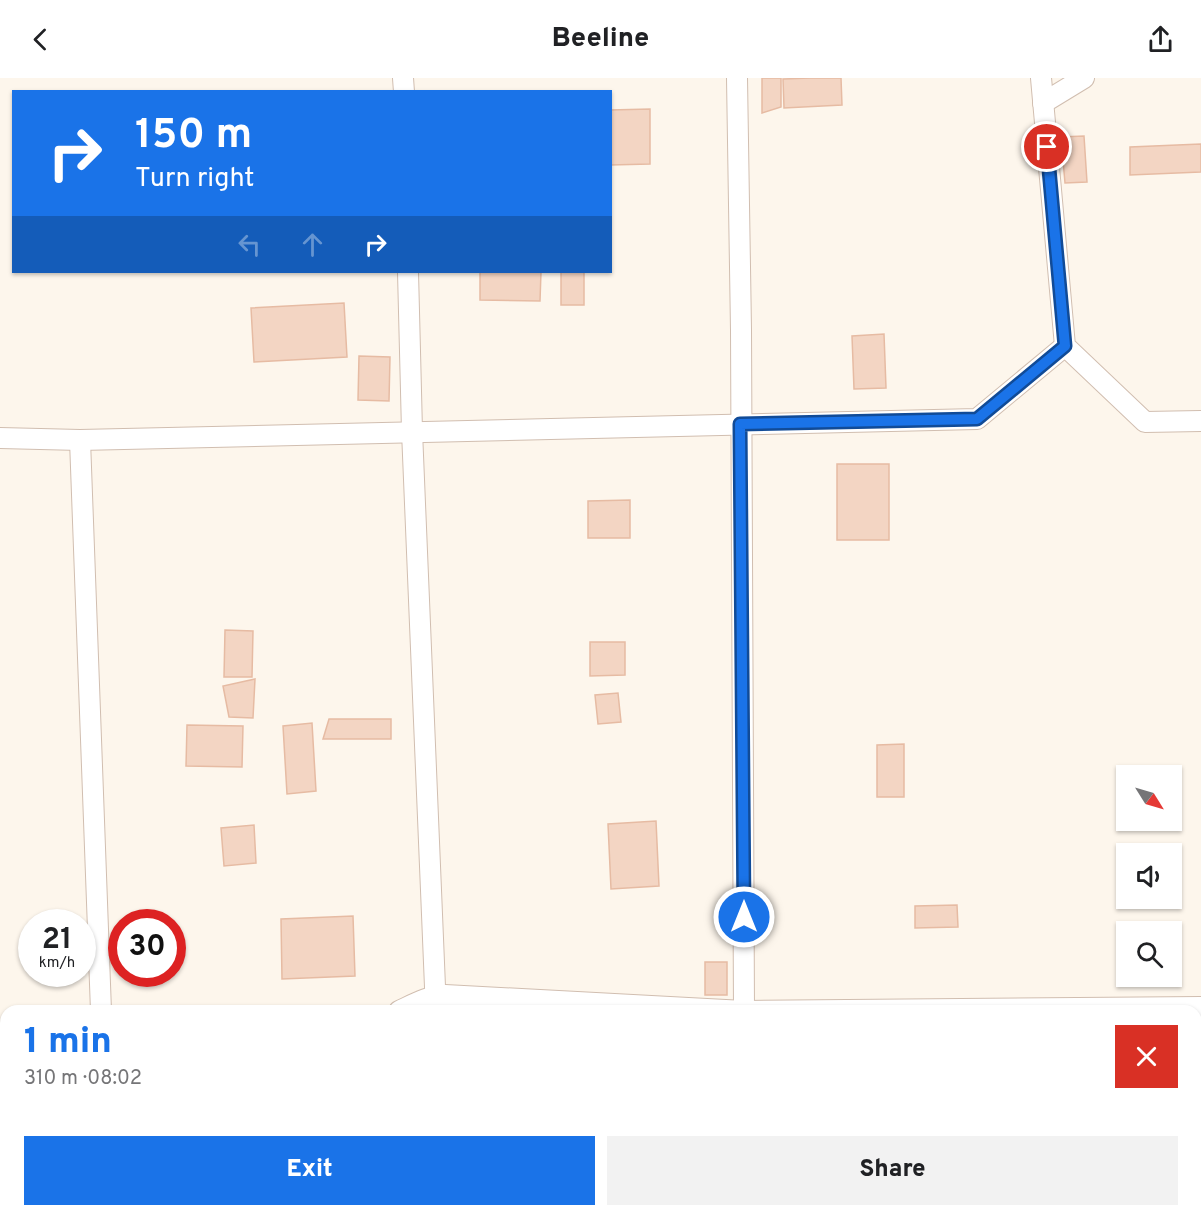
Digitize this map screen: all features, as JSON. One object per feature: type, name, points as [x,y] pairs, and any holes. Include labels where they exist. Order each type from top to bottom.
[{"type":"street","points":[[736,78],[741,330],[744,1005]]},
{"type":"street","points":[[1041,78],[1065,346],[1145,422],[1201,421]]},
{"type":"street","points":[[1043,103],[1083,78]]},
{"type":"street","points":[[408,273],[412,431],[436,1003]]},
{"type":"street","points":[[0,438],[80,440],[977,419],[1065,346]]},
{"type":"street","points":[[80,440],[101,1005]]},
{"type":"street","points":[[412,1005],[426,999],[436,1003],[513,1005]]},
{"type":"building","points":[[762,78],[781,78],[781,107],[762,113]]},
{"type":"building","points":[[841,78],[842,105],[784,108],[783,79]]},
{"type":"building","points":[[650,109],[650,164],[612,165],[612,110]]},
{"type":"building","points":[[1084,136],[1087,182],[1065,183],[1061,137]]},
{"type":"building","points":[[1201,144],[1201,172],[1130,175],[1130,147]]},
{"type":"building","points":[[480,273],[541,273],[540,301],[480,300]]},
{"type":"building","points":[[561,273],[584,273],[584,305],[561,305]]},
{"type":"building","points":[[344,303],[347,357],[254,362],[251,308]]},
{"type":"building","points":[[884,334],[886,388],[854,389],[852,336]]},
{"type":"building","points":[[359,356],[390,357],[389,401],[358,400]]},
{"type":"building","points":[[837,464],[889,464],[889,540],[837,540]]},
{"type":"building","points":[[630,500],[630,538],[588,538],[588,501]]},
{"type":"building","points":[[225,630],[253,631],[252,677],[224,677]]},
{"type":"building","points":[[590,642],[625,642],[625,675],[590,676]]},
{"type":"building","points":[[255,679],[253,718],[229,717],[223,686]]},
{"type":"building","points":[[618,693],[621,722],[598,724],[595,695]]},
{"type":"building","points":[[329,719],[391,719],[391,739],[323,739]]},
{"type":"building","points":[[312,723],[316,791],[287,794],[283,726]]},
{"type":"building","points":[[187,725],[243,726],[242,767],[186,766]]},
{"type":"building","points":[[904,744],[904,797],[877,797],[877,745]]},
{"type":"building","points":[[656,821],[659,886],[611,889],[608,824]]},
{"type":"building","points":[[254,825],[256,863],[224,866],[221,828]]},
{"type":"building","points":[[957,905],[958,927],[915,928],[915,906]]},
{"type":"building","points":[[353,916],[355,976],[282,979],[281,919]]},
{"type":"building","points":[[705,962],[727,962],[727,995],[705,995]]},
{"type":"route","points":[[744,917],[740,424],[977,419],[1065,346],[1047,147]]}]
